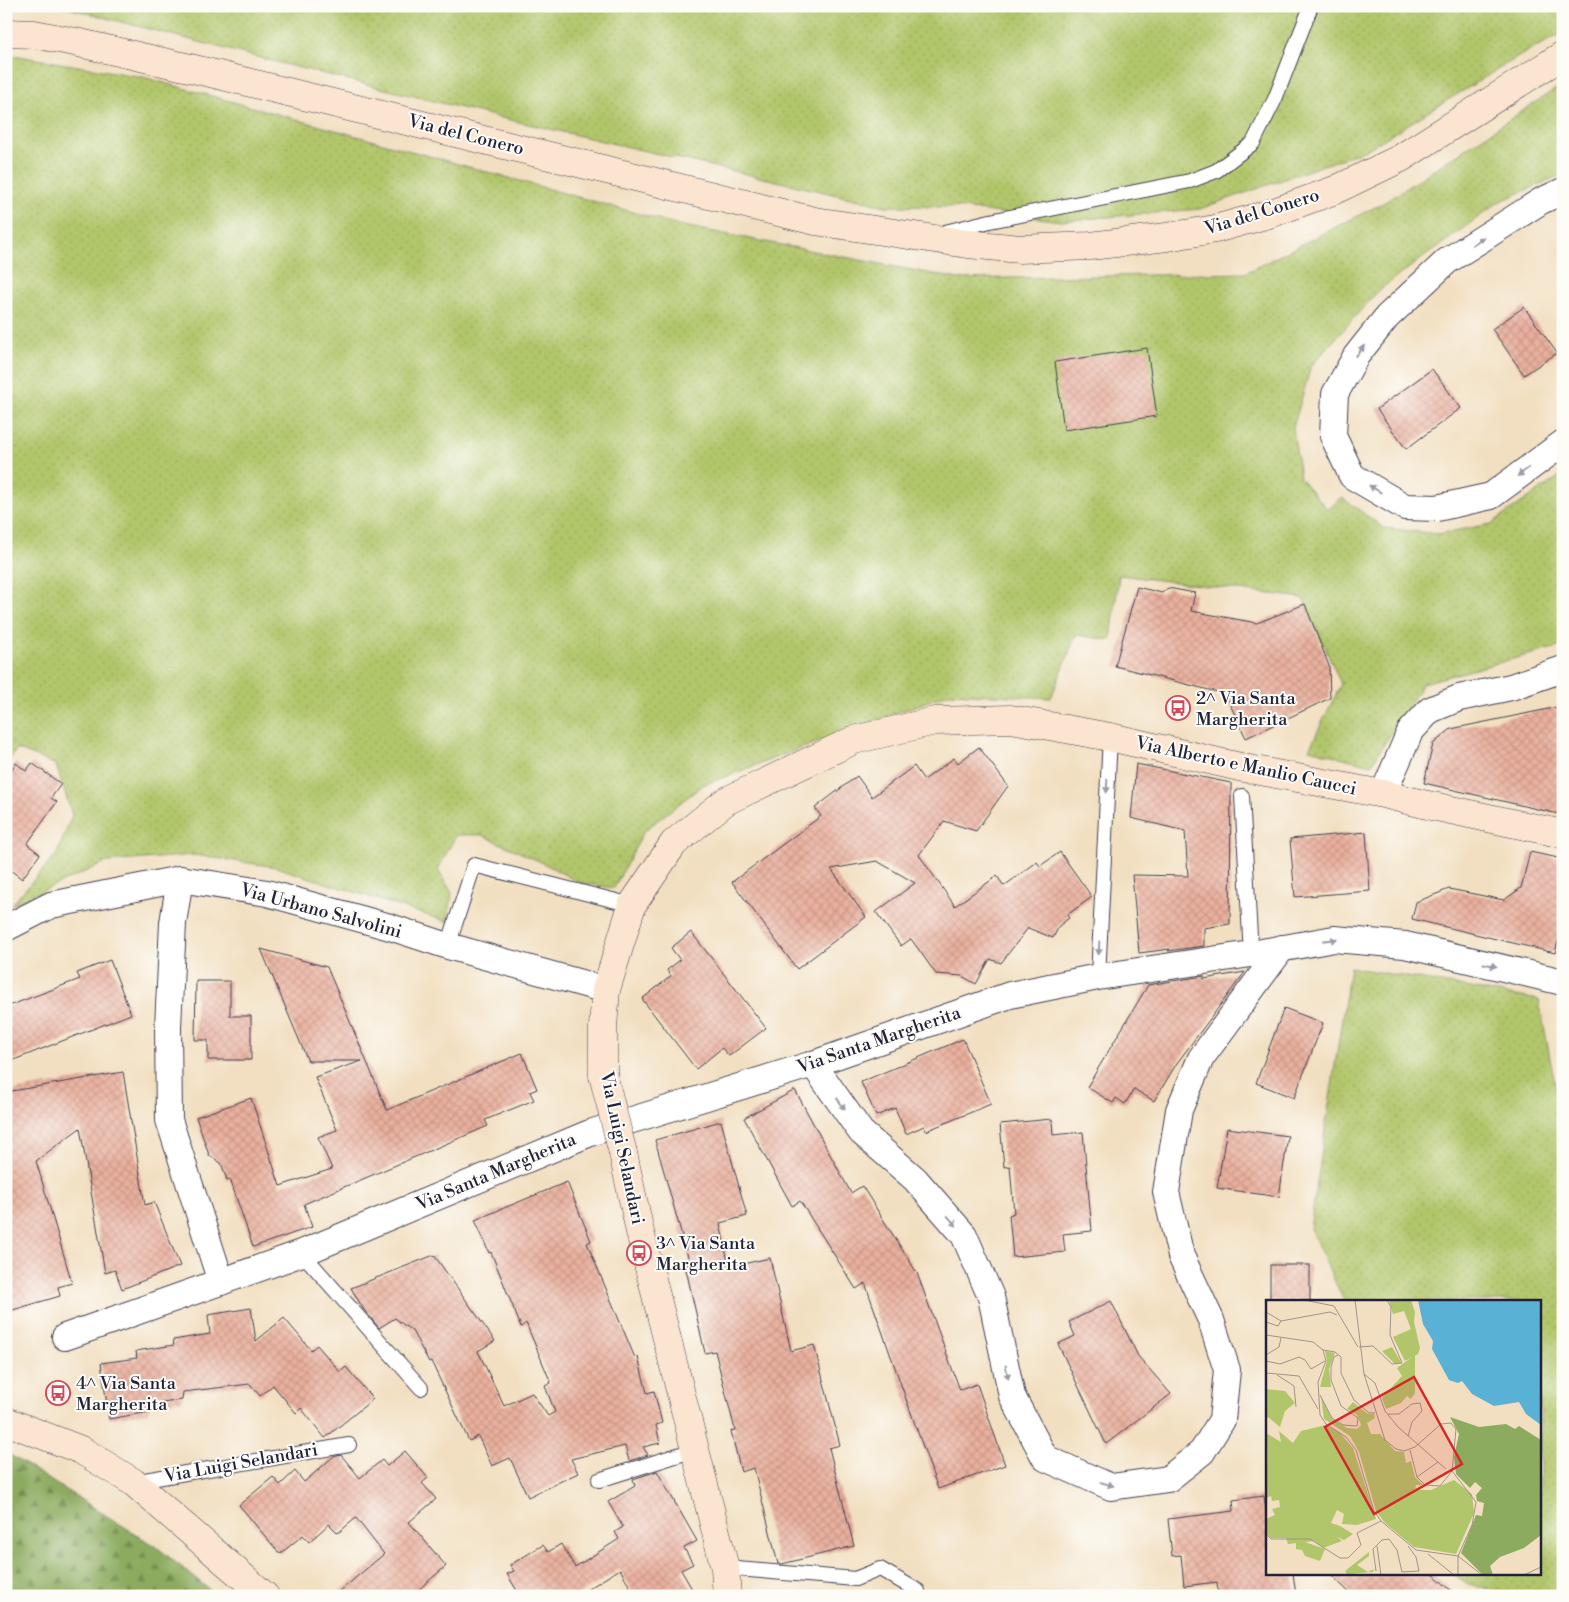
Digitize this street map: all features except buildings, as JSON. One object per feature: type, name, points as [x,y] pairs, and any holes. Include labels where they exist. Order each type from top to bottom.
[{"type":"street","name":"Via del Conero","points":[[6,33],[34,34],[194,69],[815,221],[968,244],[1020,248],[1090,246],[1215,229],[1269,214],[1335,190],[1400,158],[1563,55]]},
{"type":"street","points":[[1563,191],[1541,201],[1447,261],[1388,317],[1356,356],[1335,394],[1333,436],[1352,476],[1405,507],[1437,508],[1490,496],[1563,443]]},
{"type":"street","points":[[1383,794],[1410,732],[1430,710],[1459,698],[1512,687],[1563,669]]},
{"type":"street","name":"Via Alberto e Manlio Caucci","points":[[606,990],[632,905],[674,842],[726,800],[854,740],[935,720],[1011,719],[1110,737],[1244,768],[1383,794],[1563,834]]},
{"type":"street","points":[[180,879],[172,923],[168,1027],[169,1120],[222,1282]]},
{"type":"street","name":"Via Urbano Salvolini","points":[[6,928],[51,904],[180,879],[266,893],[606,990]]},
{"type":"street","name":"Via Santa Margherita","points":[[64,1337],[302,1253],[590,1133],[813,1064],[1010,995],[1098,977],[1251,954],[1334,938],[1404,945],[1563,982]]},
{"type":"street","points":[[813,1064],[861,1132],[915,1179],[964,1234],[991,1297],[1012,1396],[1045,1458],[1111,1487],[1168,1479],[1202,1452],[1222,1420],[1227,1370],[1211,1320],[1181,1256],[1166,1192],[1179,1110],[1201,1058],[1282,948]]},
{"type":"street","name":"Via Luigi Selandari","points":[[606,990],[603,1027],[603,1075],[623,1153],[640,1232],[725,1568],[727,1596]]},
{"type":"street","name":"Via Luigi Selandari","points":[[6,1420],[81,1450],[133,1482],[265,1596]]},
{"type":"lane","name":"Via del Conero","points":[[925,237],[990,221],[1190,180],[1216,171],[1253,143],[1275,99],[1311,6]]},
{"type":"lane","name":"Via Alberto e Manlio Caucci","points":[[1098,977],[1110,737]]},
{"type":"lane","points":[[1242,796],[1251,954]]},
{"type":"lane","points":[[448,946],[474,865],[632,905]]},
{"type":"lane","points":[[302,1253],[421,1388]]},
{"type":"lane","name":"Via Luigi Selandari","points":[[133,1482],[349,1445]]},
{"type":"lane","points":[[599,1480],[694,1450]]},
{"type":"lane","points":[[725,1568],[855,1579],[880,1569],[918,1591]]},
{"type":"green space","points":[[60,6],[1563,6],[1563,33],[1528,51],[1366,150],[1200,209],[1061,221],[955,207],[885,206],[506,119]]},
{"type":"green space","points":[[13,55],[143,77],[683,226],[959,279],[1245,273],[1385,202],[1563,84],[1563,174],[1499,202],[1379,290],[1311,366],[1293,428],[1300,478],[1328,510],[1341,497],[1384,528],[1438,534],[1491,524],[1563,474],[1563,644],[1558,647],[1423,683],[1371,765],[1309,749],[1341,684],[1303,598],[1119,575],[1111,640],[1076,635],[1051,698],[950,693],[703,785],[644,831],[614,888],[580,883],[543,863],[482,835],[456,835],[438,870],[452,893],[448,922],[276,867],[194,855],[107,862],[11,905],[57,854],[72,815],[56,765],[17,749],[6,764],[6,56]]},
{"type":"green space","points":[[1350,967],[1539,1000],[1563,1127],[1563,1596],[1523,1596],[1468,1584],[1453,1574],[1542,1574],[1542,1300],[1344,1300],[1310,1228]]},
{"type":"green space","points":[[6,1455],[10,1455],[158,1548],[217,1596],[6,1596]]},
{"type":"place","name":"2^ Via Santa Margherita","points":[[1178,708]]},
{"type":"place","name":"3^ Via Santa Margherita","points":[[639,1253]]},
{"type":"place","name":"4^ Via Santa Margherita","points":[[58,1393]]}]
